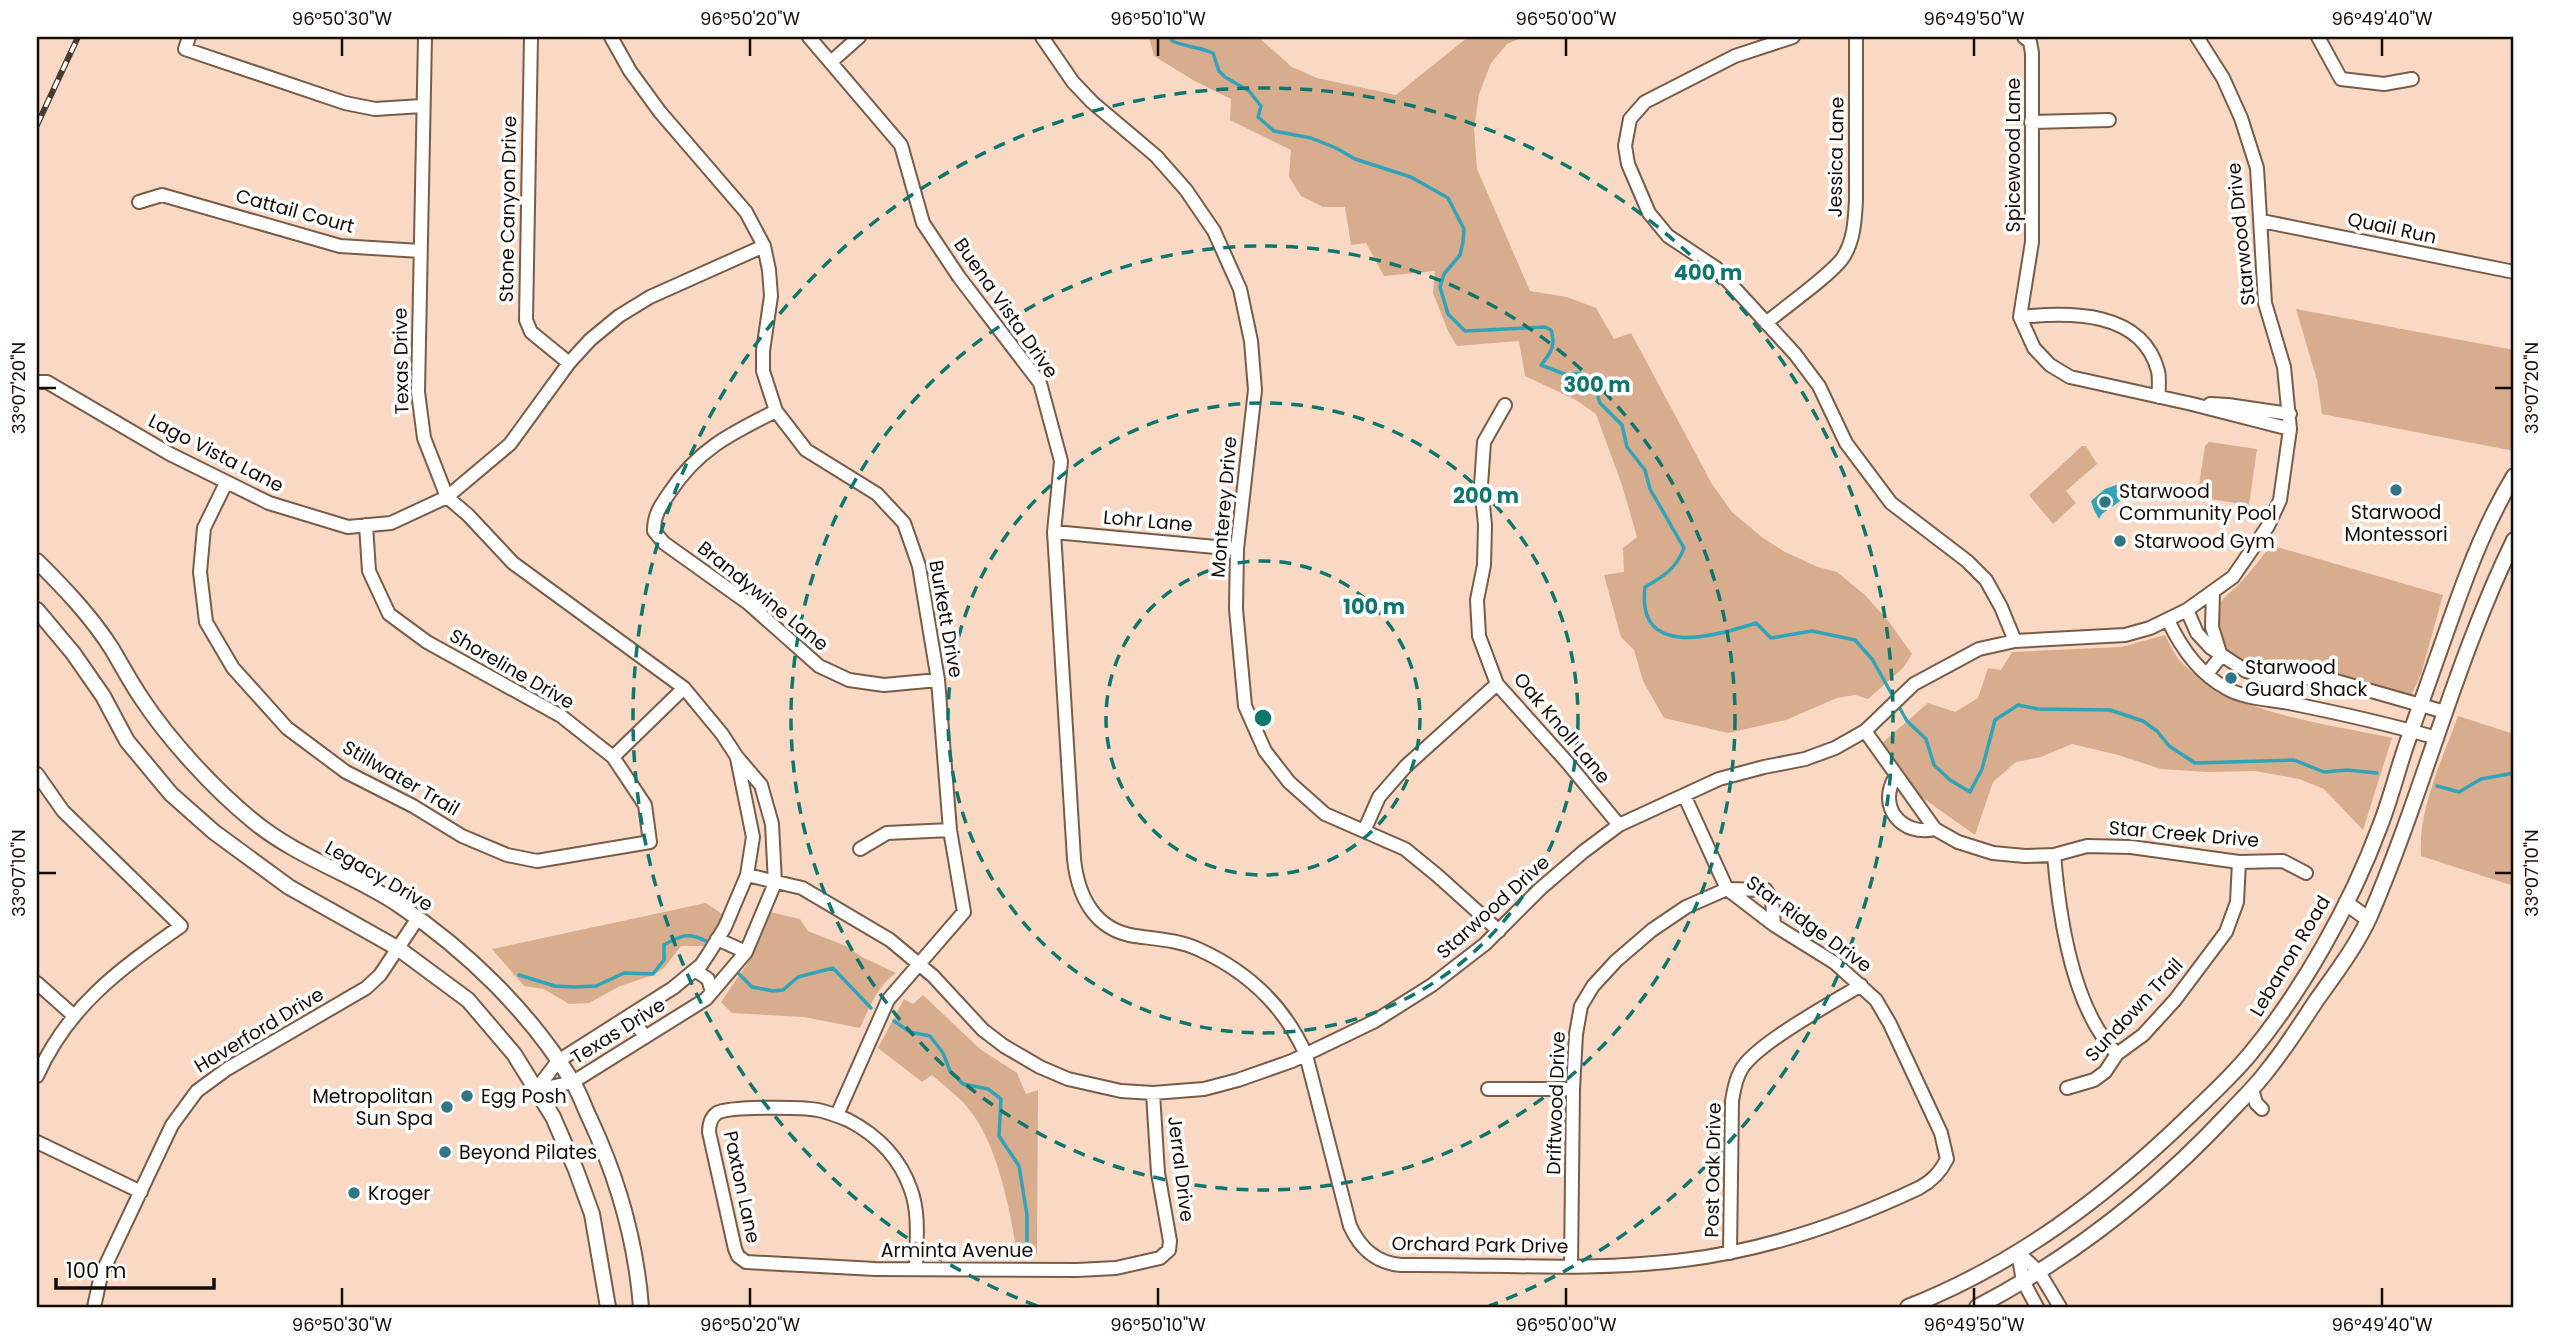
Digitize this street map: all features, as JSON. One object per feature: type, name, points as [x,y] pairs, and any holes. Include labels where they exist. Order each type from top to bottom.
[{"type":"main road","name":"Lebanon Road","points":[[1908,1307],[1958,1285],[2018,1252],[2079,1213],[2145,1158],[2199,1106],[2248,1056],[2272,1025],[2327,939],[2380,826],[2472,562],[2496,507],[2514,476]]},
{"type":"main road","points":[[1977,1307],[2039,1272],[2081,1244],[2161,1182],[2266,1073],[2313,1006],[2348,956],[2368,919],[2410,816],[2472,635],[2514,540]]},
{"type":"main road","name":"Legacy Drive","points":[[37,561],[72,596],[111,647],[142,701],[188,757],[253,821],[314,860],[396,903],[418,918],[449,940],[517,1008],[573,1082],[604,1148],[626,1217],[638,1268],[641,1307]]},
{"type":"main road","points":[[37,610],[73,653],[103,696],[127,741],[171,794],[214,832],[289,887],[399,948],[468,1000],[514,1054],[553,1117],[592,1213],[608,1307]]},
{"type":"main road","points":[[2346,903],[2368,919]]},
{"type":"main road","points":[[2199,1106],[2218,1125]]},
{"type":"street","name":"Texas Drive","points":[[425,37],[418,392],[424,438],[447,497],[513,563],[684,688],[761,785],[772,824],[775,883],[746,952],[706,999],[573,1082],[536,1090]]},
{"type":"street","name":"Stone Canyon Drive","points":[[531,37],[526,320],[531,332],[569,363]]},
{"type":"street","name":"Burkett Drive","points":[[611,37],[630,71],[660,112],[746,212],[764,246],[771,296],[763,351],[764,371],[776,411],[806,450],[877,494],[904,523],[919,566],[938,680],[950,830],[964,912],[882,1010],[837,1115]]},
{"type":"street","name":"Buena Vista Drive","points":[[809,37],[901,145],[923,223],[959,277],[1040,383],[1061,460],[1054,532],[1076,872],[1086,905],[1104,923]]},
{"type":"street","points":[[832,61],[859,37]]},
{"type":"street","name":"Monterey Drive","points":[[1042,37],[1073,82],[1092,102],[1156,156],[1186,190],[1214,231],[1240,289],[1251,341],[1255,390],[1237,549],[1236,608],[1245,706],[1265,751],[1289,782],[1325,814],[1405,849],[1499,931]]},
{"type":"street","points":[[1793,37],[1735,56],[1645,102],[1630,119],[1625,146],[1628,164],[1650,213],[1668,236],[1716,268],[1795,354],[1819,386],[1846,443],[1891,503],[1967,561],[1986,580],[2015,641]]},
{"type":"street","name":"Jessica Lane","points":[[1766,323],[1842,259],[1849,244],[1855,224],[1856,200],[1856,37]]},
{"type":"street","name":"Spicewood Lane","points":[[2020,317],[2032,242],[2034,200],[2032,52],[2030,42],[2024,37]]},
{"type":"street","name":"Starwood Drive","points":[[747,875],[802,888],[873,928],[920,964],[966,1014],[996,1041],[1047,1070],[1076,1081],[1121,1091],[1153,1093],[1213,1087],[1306,1055],[1357,1031],[1415,996],[1455,968],[1499,931],[1540,889],[1619,825],[1719,779],[1805,759],[1852,740],[1914,684],[1979,649],[2015,641],[2125,635],[2168,620],[2187,610],[2234,577],[2268,526],[2280,500],[2290,429],[2284,368],[2265,303],[2257,169],[2241,118],[2223,78],[2197,37]]},
{"type":"street","points":[[2318,37],[2341,79],[2384,84],[2412,79]]},
{"type":"street","points":[[187,43],[345,103],[374,109],[422,106]]},
{"type":"street","points":[[2031,121],[2109,120]]},
{"type":"street","name":"Cattail Court","points":[[139,202],[162,195],[340,246],[420,251]]},
{"type":"street","name":"Quail Run","points":[[2262,221],[2514,272]]},
{"type":"street","name":"Lago Vista Lane","points":[[37,382],[47,382],[170,454],[269,503],[348,527],[391,523],[447,497],[510,444],[569,363],[590,340],[619,316],[673,286],[764,246]]},
{"type":"street","points":[[2159,397],[2158,373],[2154,361],[2134,334],[2117,324],[2104,318],[2084,316],[2020,317],[2034,348],[2059,372],[2082,380],[2290,429]]},
{"type":"street","points":[[2192,404],[2228,405],[2290,414]]},
{"type":"street","name":"Oak Knoll Lane","points":[[1505,405],[1484,442],[1481,485],[1485,525],[1484,565],[1477,600],[1479,636],[1497,684],[1619,825]]},
{"type":"street","name":"Brandywine Lane","points":[[776,411],[737,430],[690,464],[654,517],[654,531],[664,543],[748,603],[818,666],[849,680],[884,685],[938,680]]},
{"type":"street","name":"Stillwater Trail","points":[[226,483],[204,527],[200,572],[206,622],[233,668],[287,728],[346,772],[413,806],[462,836],[507,855],[537,861],[650,842]]},
{"type":"street","name":"Shoreline Drive","points":[[366,525],[369,571],[389,614],[427,642],[561,716],[613,757],[645,805],[650,842]]},
{"type":"street","name":"Lohr Lane","points":[[1054,532],[1237,549]]},
{"type":"street","points":[[2213,592],[2212,627],[2221,656]]},
{"type":"street","points":[[2187,610],[2197,633],[2221,656],[2246,671],[2271,678],[2336,681],[2445,712]]},
{"type":"street","points":[[2168,620],[2178,643],[2199,669],[2226,689],[2254,698],[2287,703],[2437,738]]},
{"type":"street","points":[[2207,674],[2221,656]]},
{"type":"street","points":[[2254,698],[2260,675]]},
{"type":"street","points":[[1364,831],[1379,797],[1405,766],[1497,684]]},
{"type":"street","points":[[613,757],[684,688]]},
{"type":"street","name":"Star Creek Drive","points":[[1864,730],[1936,829],[1958,842],[1993,853],[2025,856],[2054,855],[2087,846],[2106,845],[2239,862],[2283,861],[2306,873]]},
{"type":"street","name":"Texas Drive","points":[[536,1090],[558,1061],[673,988],[701,965],[725,927],[747,875],[753,837],[737,757]]},
{"type":"street","points":[[37,774],[63,811],[181,926],[120,969],[73,1015],[46,1056],[37,1076]]},
{"type":"street","name":"Star Creek Drive","points":[[1896,776],[1888,796],[1890,807],[1896,816],[1912,830],[1923,832],[1936,829]]},
{"type":"street","name":"Star Ridge Drive","points":[[1684,796],[1727,888],[1774,925],[1835,963],[1876,1000],[1941,1133],[1947,1159]]},
{"type":"street","points":[[860,849],[887,833],[950,830]]},
{"type":"street","points":[[2054,855],[2058,900],[2076,978],[2091,1015],[2117,1054]]},
{"type":"street","name":"Sundown Trail","points":[[2067,1088],[2094,1080],[2105,1072],[2117,1054],[2143,1035],[2175,1000],[2226,932],[2236,902],[2239,862]]},
{"type":"street","points":[[1727,888],[1766,890],[1772,900],[1774,925]]},
{"type":"street","name":"Driftwood Drive","points":[[1571,1266],[1573,1089],[1576,1034],[1581,1006],[1593,986],[1616,961],[1652,930],[1686,907],[1727,888]]},
{"type":"street","name":"Haverford Drive","points":[[94,1307],[101,1275],[172,1125],[187,1101],[227,1069],[366,988],[380,975],[418,918]]},
{"type":"street","name":"Orchard Park Drive","points":[[1104,923],[1128,934],[1189,945],[1225,963],[1255,984],[1278,1007],[1297,1035],[1306,1055],[1350,1226],[1356,1239],[1367,1251],[1387,1264],[1651,1264],[1730,1253],[1806,1233],[1881,1205],[1931,1182],[1947,1159]]},
{"type":"street","points":[[717,939],[746,952]]},
{"type":"street","points":[[695,970],[708,979],[712,992]]},
{"type":"street","points":[[37,983],[73,1015]]},
{"type":"street","name":"Post Oak Drive","points":[[1730,1253],[1732,1101],[1735,1082],[1742,1067],[1774,1039],[1861,985]]},
{"type":"street","points":[[630,1015],[645,1037]]},
{"type":"street","points":[[1488,1089],[1573,1089]]},
{"type":"street","points":[[2252,1089],[2256,1103],[2262,1109]]},
{"type":"street","name":"Jerral Drive","points":[[1153,1093],[1158,1173],[1171,1241],[1169,1250]]},
{"type":"street","name":"Paxton Lane","points":[[741,1260],[732,1237],[709,1132],[710,1121],[721,1111],[738,1109],[805,1109],[837,1115]]},
{"type":"street","points":[[837,1115],[877,1139],[889,1151],[904,1174],[916,1213],[916,1269]]},
{"type":"street","points":[[37,1142],[141,1192]]},
{"type":"street","name":"Arminta Avenue","points":[[741,1260],[768,1264],[916,1269],[1095,1270],[1154,1261],[1166,1255],[1169,1250]]},
{"type":"street","points":[[2018,1252],[2039,1272],[2060,1307]]},
{"type":"street","points":[[2018,1252],[2022,1281],[2037,1307]]},
{"type":"shaded area","points":[[1149,37],[1258,37],[1292,67],[1317,78],[1396,95],[1468,37],[1523,37],[1507,44],[1491,63],[1479,94],[1474,129],[1477,169],[1530,291],[1567,297],[1596,308],[1614,339],[1631,333],[1712,484],[1732,512],[1785,552],[1818,567],[1837,572],[1865,595],[1912,654],[1903,668],[1868,699],[1855,695],[1837,698],[1786,720],[1728,733],[1664,718],[1643,681],[1634,650],[1621,637],[1604,575],[1624,572],[1623,548],[1637,537],[1622,485],[1596,414],[1576,400],[1525,376],[1519,341],[1457,346],[1433,293],[1435,271],[1384,276],[1366,243],[1351,245],[1345,207],[1323,207],[1301,196],[1289,177],[1291,150],[1230,120],[1231,99],[1154,56]]},
{"type":"shaded area","points":[[2296,309],[2514,350],[2514,451],[2322,414],[2317,380]]},
{"type":"shaded area","points":[[2209,442],[2257,449],[2249,505],[2197,497],[2205,446]]},
{"type":"shaded area","points":[[2082,446],[2086,446],[2097,464],[2066,491],[2076,503],[2053,524],[2029,495]]},
{"type":"shaded area","points":[[2270,545],[2443,595],[2421,674],[2410,698],[2329,674],[2259,669],[2232,655],[2221,640],[2216,621],[2217,611],[2223,599],[2240,583]]},
{"type":"shaded area","points":[[2165,635],[2182,663],[2204,681],[2228,695],[2281,714],[2392,738],[2363,830],[2324,789],[2299,779],[2255,771],[2161,769],[2072,744],[2041,757],[2016,762],[1993,782],[1975,835],[1920,796],[1881,744],[1928,703],[1955,712],[1978,698],[1988,668],[2001,670],[2012,652],[2121,647]]},
{"type":"shaded area","points":[[2458,716],[2514,734],[2514,886],[2421,856],[2427,802]]},
{"type":"shaded area","points":[[706,903],[725,916],[706,946],[681,946],[664,968],[653,975],[620,986],[589,1003],[569,1004],[544,989],[524,986],[492,949]]},
{"type":"shaded area","points":[[770,912],[800,919],[808,931],[846,946],[896,973],[879,991],[860,1028],[804,1017],[732,1013],[721,1002],[753,955]]},
{"type":"shaded area","points":[[923,995],[980,1049],[1017,1073],[1026,1094],[1038,1090],[1037,1255],[1017,1255],[1007,1199],[995,1158],[978,1122],[968,1108],[932,1075],[922,1082],[878,1048],[904,999],[913,1004]]},
{"type":"water","name":"Starwood Community Pool","points":[[2116,485],[2127,496],[2099,519],[2091,501],[2105,489]]},
{"type":"waterway","points":[[1172,37],[1172,41],[1182,45],[1213,53],[1219,71],[1249,91],[1261,106],[1258,117],[1274,131],[1311,138],[1355,159],[1411,177],[1448,198],[1464,229],[1460,255],[1444,274],[1440,287],[1448,314],[1465,331],[1545,327],[1551,330],[1552,349],[1541,365],[1567,375],[1580,373],[1593,381],[1600,403],[1622,425],[1627,447],[1645,470],[1650,489],[1684,548],[1669,571],[1645,587],[1645,610],[1652,625],[1665,634],[1700,637],[1756,623],[1771,638],[1812,631],[1855,640],[1872,659],[1907,721],[1926,739],[1934,765],[1950,780],[1970,792],[1982,769],[1995,720],[2018,705],[2038,709],[2110,710],[2143,721],[2157,731],[2169,746],[2195,763],[2294,760],[2324,772],[2347,770],[2377,773]]},
{"type":"waterway","points":[[2437,786],[2459,792],[2481,779],[2514,773]]},
{"type":"waterway","points":[[519,975],[555,986],[596,986],[624,973],[653,974],[664,960],[664,945],[675,939],[695,936],[706,941]]},
{"type":"waterway","points":[[739,974],[752,987],[773,991],[783,990],[798,977],[833,968],[871,1008]]},
{"type":"waterway","points":[[894,1021],[910,1032],[930,1036],[943,1053],[950,1071],[963,1084],[988,1089],[1001,1099],[999,1136],[1019,1166],[1027,1215],[1027,1248]]},
{"type":"railway","points":[[37,125],[78,37]]},
{"type":"place","name":"Starwood Montessori","points":[[2396,490]]},
{"type":"place","name":"Starwood Community Pool","points":[[2105,502]]},
{"type":"place","name":"Starwood Gym","points":[[2120,541]]},
{"type":"place","name":"Starwood Guard Shack","points":[[2231,678]]},
{"type":"place","name":"Egg Posh","points":[[467,1096]]},
{"type":"place","name":"Metropolitan Sun Spa","points":[[447,1107]]},
{"type":"place","name":"Beyond Pilates","points":[[445,1152]]},
{"type":"place","name":"Kroger","points":[[354,1193]]}]
